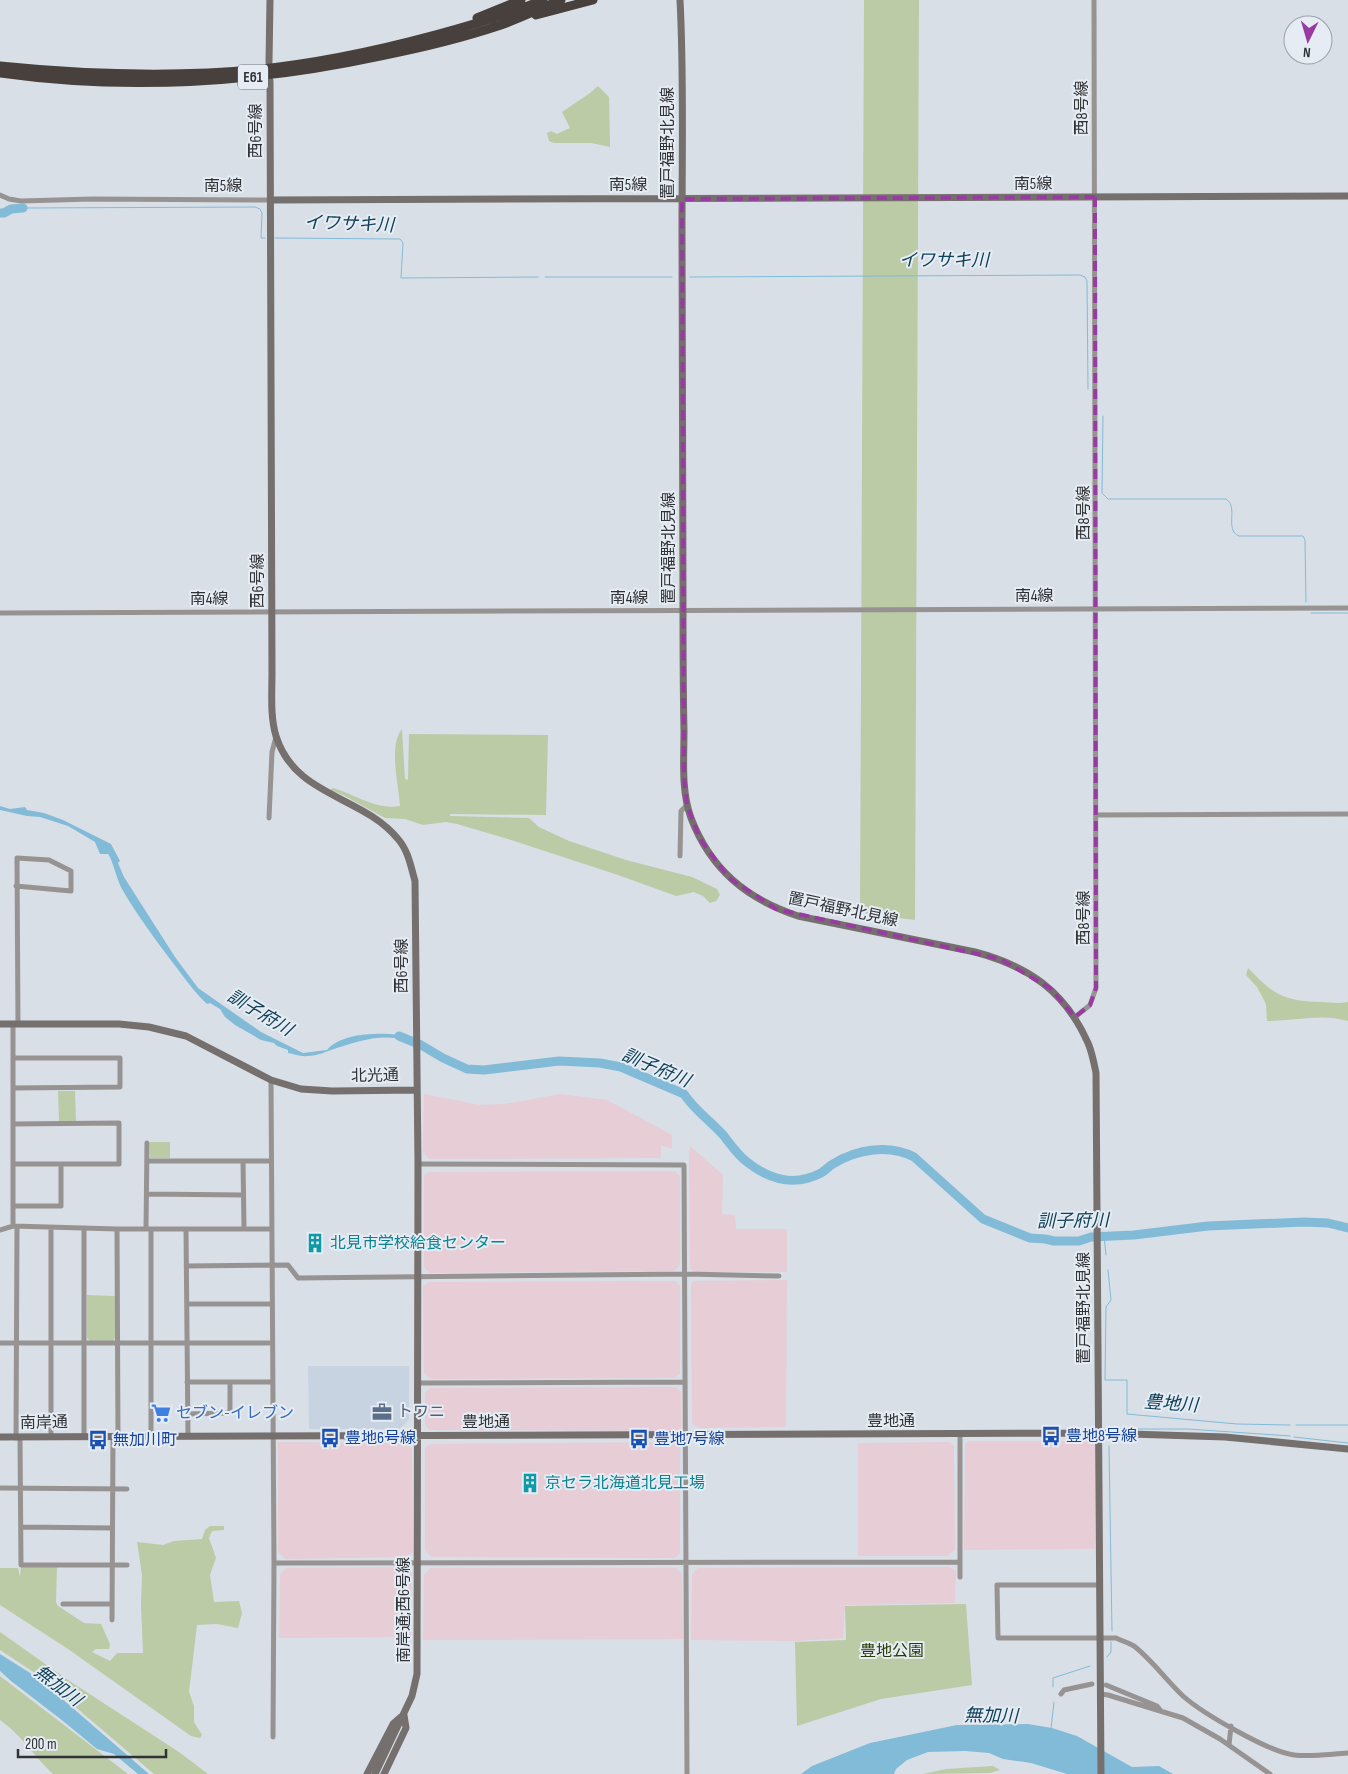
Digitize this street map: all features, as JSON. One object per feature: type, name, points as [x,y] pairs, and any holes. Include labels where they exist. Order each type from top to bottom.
[{"type":"highway","points":[[421,39],[522,0]]},
{"type":"highway","name":"E61","points":[[0,66],[122,75],[209,73],[258,69],[344,57],[421,39],[489,20],[543,0]]},
{"type":"highway","name":"E61","points":[[0,73],[124,84],[260,77],[346,64],[422,47],[502,24],[561,0]]},
{"type":"highway","points":[[502,24],[593,0]]},
{"type":"street","points":[[269,62],[270,0]]},
{"type":"street","name":"置戸福野北見線","points":[[681,0],[684,777],[687,805],[700,839],[713,860],[729,878],[759,901],[798,916],[1000,959],[1025,970],[1050,988],[1075,1017],[1089,1044],[1096,1072],[1099,1433]]},
{"type":"street","name":"西8号線","points":[[1075,1017],[1090,1005],[1096,988],[1097,608],[1094,0]]},
{"type":"street","name":"西6号線","points":[[270,81],[272,611],[273,715],[276,736],[292,766],[305,778],[321,790],[376,817],[400,840],[408,856],[415,881],[417,1090]]},
{"type":"street","name":"南5線","points":[[0,195],[21,201],[92,199],[1348,196]]},
{"type":"street","name":"南4線","points":[[0,612],[1348,608]]},
{"type":"street","points":[[269,818],[272,752],[276,736]]},
{"type":"street","points":[[680,856],[681,811],[687,805]]},
{"type":"street","points":[[1097,815],[1348,814]]},
{"type":"street","points":[[16,886],[71,891],[71,871],[49,860],[17,858],[16,886],[15,1024],[13,1058],[13,1206],[15,1227],[18,1438],[21,1488],[21,1565],[127,1565]]},
{"type":"street","name":"北光通","points":[[0,1024],[118,1024],[149,1027],[186,1036],[271,1080],[301,1089],[332,1091],[417,1090],[418,1436]]},
{"type":"street","points":[[13,1058],[120,1058],[120,1087],[13,1088]]},
{"type":"street","points":[[271,1080],[274,1564],[273,1737]]},
{"type":"street","points":[[13,1124],[119,1123],[119,1164],[13,1164]]},
{"type":"street","points":[[147,1142],[151,1436]]},
{"type":"street","points":[[147,1161],[271,1161]]},
{"type":"street","points":[[243,1161],[244,1228]]},
{"type":"street","points":[[418,1164],[684,1165],[686,1274],[686,1774]]},
{"type":"street","points":[[13,1206],[62,1206],[61,1165]]},
{"type":"street","points":[[147,1194],[243,1195]]},
{"type":"street","points":[[0,1230],[15,1227],[186,1230],[271,1228]]},
{"type":"street","points":[[51,1228],[51,1437]]},
{"type":"street","points":[[84,1228],[84,1437]]},
{"type":"street","points":[[112,1620],[112,1488],[118,1343],[117,1229]]},
{"type":"street","points":[[186,1230],[188,1436]]},
{"type":"street","points":[[186,1266],[288,1265],[298,1278],[686,1274],[779,1276]]},
{"type":"street","points":[[187,1304],[272,1304]]},
{"type":"street","points":[[0,1344],[272,1343]]},
{"type":"street","points":[[187,1382],[272,1382]]},
{"type":"street","points":[[188,1414],[230,1413],[230,1382]]},
{"type":"street","points":[[418,1383],[685,1382]]},
{"type":"street","points":[[1101,1774],[1099,1433],[1225,1437],[1348,1449]]},
{"type":"street","name":"豊地通","points":[[418,1436],[1099,1433]]},
{"type":"street","points":[[960,1434],[960,1577]]},
{"type":"street","name":"南岸通","points":[[0,1438],[418,1436]]},
{"type":"street","name":"南岸通;西6号線","points":[[375,1774],[404,1715],[418,1674],[418,1436]]},
{"type":"street","points":[[0,1488],[127,1489]]},
{"type":"street","points":[[21,1527],[112,1528]]},
{"type":"street","points":[[274,1564],[960,1562]]},
{"type":"street","points":[[1100,1585],[998,1585],[998,1638],[1116,1638],[1133,1646],[1183,1696],[1205,1713],[1264,1745],[1293,1755],[1307,1756],[1348,1753]]},
{"type":"street","points":[[63,1604],[111,1604]]},
{"type":"street","points":[[1061,1694],[1064,1690],[1092,1684]]},
{"type":"street","points":[[1106,1685],[1157,1706],[1162,1712]]},
{"type":"street","points":[[1100,1696],[1108,1695],[1183,1718],[1270,1774]]},
{"type":"street","points":[[367,1774],[393,1724],[404,1715]]},
{"type":"street","points":[[384,1774],[406,1728],[404,1715]]},
{"type":"street","points":[[1229,1746],[1231,1726]]},
{"type":"highlighted area","points":[[1095,197],[1096,988],[1090,1005],[1075,1017],[1050,988],[1000,959],[776,909],[729,878],[700,839],[687,805],[684,777],[682,199]]},
{"type":"shaded area","points":[[424,1094],[480,1105],[505,1104],[560,1094],[607,1100],[672,1135],[672,1149],[661,1145],[661,1158],[429,1159],[423,1152]]},
{"type":"shaded area","points":[[690,1146],[723,1175],[722,1214],[735,1215],[736,1229],[787,1229],[787,1272],[694,1272],[690,1268]]},
{"type":"shaded area","points":[[675,1171],[680,1176],[680,1265],[674,1271],[430,1273],[424,1267],[424,1175],[430,1172]]},
{"type":"shaded area","points":[[787,1280],[786,1427],[699,1428],[692,1424],[691,1284],[694,1281]]},
{"type":"shaded area","points":[[676,1281],[680,1286],[680,1374],[674,1378],[430,1379],[424,1373],[423,1287],[429,1282]]},
{"type":"shaded area","points":[[308,1366],[409,1366],[409,1419],[400,1429],[309,1429]]},
{"type":"shaded area","points":[[676,1387],[681,1392],[681,1428],[677,1431],[430,1430],[425,1425],[425,1393],[430,1388]]},
{"type":"shaded area","points":[[968,1441],[1089,1441],[1095,1445],[1095,1549],[964,1550],[965,1445]]},
{"type":"shaded area","points":[[278,1442],[407,1443],[412,1449],[413,1552],[406,1557],[286,1559],[278,1552]]},
{"type":"shaded area","points":[[674,1442],[680,1447],[680,1553],[675,1558],[431,1557],[425,1550],[425,1448],[430,1444]]},
{"type":"shaded area","points":[[950,1442],[954,1446],[955,1550],[947,1556],[858,1556],[858,1443]]},
{"type":"shaded area","points":[[407,1567],[412,1572],[411,1637],[279,1638],[280,1574],[286,1568]]},
{"type":"shaded area","points":[[949,1567],[956,1571],[955,1603],[845,1605],[843,1638],[796,1641],[691,1640],[692,1574],[698,1568]]},
{"type":"shaded area","points":[[431,1568],[675,1568],[682,1573],[683,1639],[423,1640],[424,1575]]},
{"type":"green space","points":[[864,0],[919,0],[915,920],[860,913]]},
{"type":"green space","points":[[598,86],[609,97],[610,147],[591,143],[554,143],[549,141],[547,133],[551,131],[557,134],[570,128],[562,112]]},
{"type":"green space","points":[[402,729],[405,779],[408,780],[409,734],[548,735],[546,815],[450,814],[450,816],[529,818],[539,827],[569,841],[626,860],[692,877],[717,889],[720,895],[716,901],[710,903],[703,896],[694,892],[676,896],[618,875],[457,824],[446,822],[423,825],[405,819],[385,818],[330,790],[333,788],[382,806],[400,806],[395,756],[398,736]]},
{"type":"green space","points":[[1248,968],[1272,990],[1288,998],[1307,1001],[1348,1002],[1348,1021],[1318,1017],[1267,1021],[1266,1004],[1257,987],[1246,975]]},
{"type":"green space","points":[[58,1091],[75,1091],[76,1121],[59,1122]]},
{"type":"green space","points":[[150,1142],[170,1142],[170,1158],[150,1158]]},
{"type":"green space","points":[[87,1295],[115,1296],[115,1338],[113,1341],[90,1341],[87,1338]]},
{"type":"green space","points":[[210,1526],[224,1526],[224,1530],[212,1531],[209,1538],[216,1558],[210,1575],[214,1602],[239,1601],[242,1613],[238,1628],[217,1624],[197,1625],[189,1692],[194,1706],[194,1722],[202,1735],[200,1738],[191,1736],[68,1649],[0,1605],[0,1568],[18,1568],[20,1577],[21,1565],[57,1565],[56,1602],[58,1606],[84,1623],[101,1624],[110,1644],[109,1649],[96,1649],[92,1652],[110,1661],[117,1653],[143,1653],[142,1575],[137,1542],[163,1545],[174,1541],[202,1539],[205,1530]]},
{"type":"green space","name":"豊地公園","points":[[966,1604],[972,1685],[881,1699],[797,1726],[795,1642],[846,1640],[845,1606]]},
{"type":"green space","points":[[0,1632],[68,1680],[179,1752],[208,1774],[154,1774],[38,1675],[0,1650]]},
{"type":"green space","points":[[0,1676],[128,1774],[53,1774],[14,1732],[0,1720]]},
{"type":"green space","points":[[993,1766],[1000,1770],[990,1773],[923,1774],[946,1769]]},
{"type":"water","name":"訓子府川","points":[[0,806],[10,809],[25,807],[27,810],[44,813],[63,820],[111,844],[120,861],[118,863],[124,877],[175,957],[198,988],[261,1032],[303,1053],[327,1050],[343,1039],[365,1034],[409,1036],[409,1041],[373,1038],[311,1056],[300,1056],[288,1053],[288,1050],[274,1043],[261,1040],[235,1025],[225,1017],[220,1009],[210,1003],[207,1004],[193,989],[140,918],[122,889],[110,856],[108,854],[100,854],[95,842],[68,826],[40,817],[0,810]]},
{"type":"water","name":"無加川","points":[[0,1654],[38,1678],[149,1774],[138,1774],[114,1754],[97,1749],[11,1681],[0,1671]]},
{"type":"water","points":[[1028,1724],[1052,1728],[1077,1736],[1132,1767],[1159,1766],[1173,1774],[1067,1774],[1031,1763],[1003,1759],[989,1753],[965,1751],[928,1752],[907,1760],[896,1769],[894,1774],[801,1774],[812,1766],[870,1743],[957,1725]]},
{"type":"waterway","name":"イワサキ川","points":[[23,208],[255,207],[260,209],[262,213],[261,238],[265,238]]},
{"type":"waterway","name":"イワサキ川","points":[[0,213],[11,209],[23,208]]},
{"type":"waterway","name":"イワサキ川","points":[[275,238],[400,239],[403,243],[401,278],[538,277]]},
{"type":"waterway","name":"イワサキ川","points":[[690,277],[1080,275],[1085,277],[1087,281],[1088,389]]},
{"type":"waterway","name":"イワサキ川","points":[[545,277],[672,277]]},
{"type":"waterway","name":"イワサキ川","points":[[1103,416],[1102,493],[1108,499],[1226,499],[1231,507],[1232,529],[1239,536],[1303,536],[1305,540],[1306,602]]},
{"type":"waterway","name":"イワサキ川","points":[[1311,613],[1348,613]]},
{"type":"waterway","name":"訓子府川","points":[[399,1036],[421,1045],[467,1069],[484,1070],[559,1061],[600,1063],[621,1067],[684,1094],[743,1159],[764,1173],[782,1180],[801,1180],[811,1177],[821,1173],[842,1159],[863,1152],[894,1150],[904,1153],[914,1157],[983,1219],[1030,1238],[1054,1241],[1079,1241],[1091,1237],[1134,1235],[1208,1226],[1304,1222],[1328,1223],[1348,1228]]},
{"type":"waterway","name":"豊地川","points":[[1104,1236],[1106,1255]]},
{"type":"waterway","name":"豊地川","points":[[1108,1270],[1111,1300],[1106,1307],[1105,1380],[1127,1380],[1127,1414],[1237,1424],[1290,1425]]},
{"type":"waterway","name":"豊地川","points":[[1296,1425],[1348,1425]]},
{"type":"waterway","points":[[1110,1429],[1188,1429],[1290,1436]]},
{"type":"waterway","points":[[1294,1437],[1348,1443]]},
{"type":"waterway","points":[[1109,1446],[1112,1631]]},
{"type":"waterway","points":[[1107,1657],[1111,1652],[1111,1642]]},
{"type":"waterway","points":[[1053,1687],[1053,1678],[1090,1666]]},
{"type":"waterway","points":[[1051,1729],[1054,1702]]},
{"type":"place","name":"北見市学校給食センター","points":[[315,1243]]},
{"type":"place","name":"トワニ","points":[[382,1412]]},
{"type":"place","name":"セブン-イレブン","points":[[161,1413]]},
{"type":"place","name":"豊地8号線","points":[[1051,1436]]},
{"type":"place","name":"豊地6号線","points":[[330,1438]]},
{"type":"place","name":"豊地7号線","points":[[639,1439]]},
{"type":"place","name":"無加川町","points":[[98,1440]]},
{"type":"place","name":"京セラ北海道北見工場","points":[[530,1483]]}]
